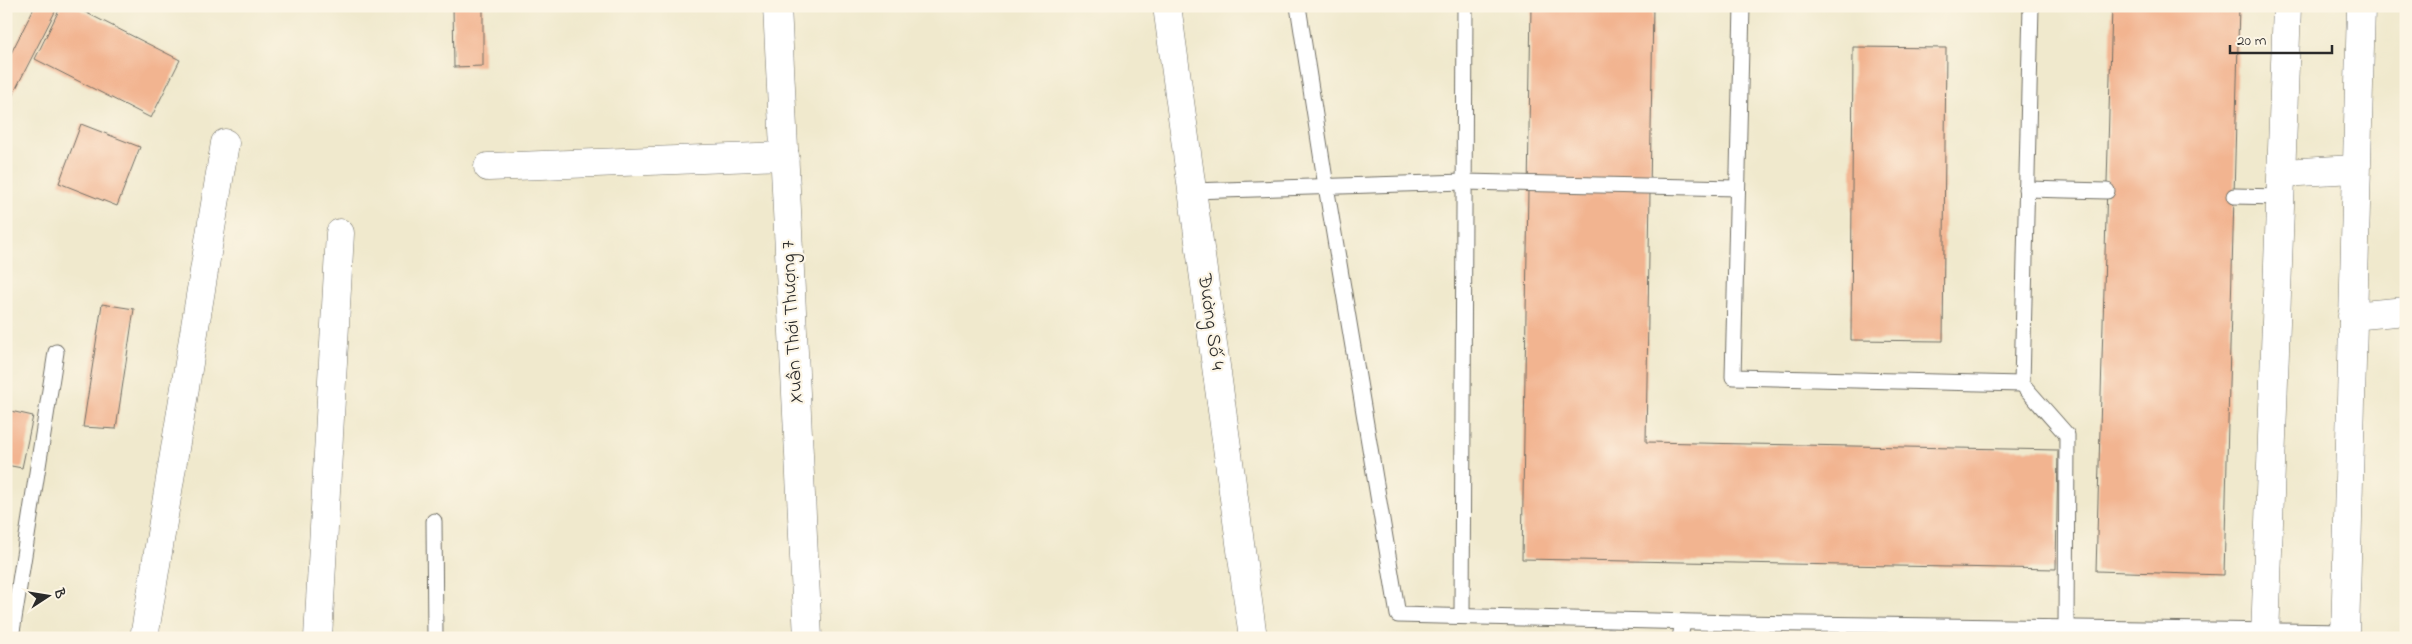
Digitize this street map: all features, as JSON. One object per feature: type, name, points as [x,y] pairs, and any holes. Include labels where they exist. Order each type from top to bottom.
[{"type":"street","name":"Xuân Thới Thượng 7","points":[[777,6],[808,638]]},
{"type":"street","name":"Đường Số 4","points":[[1167,6],[1253,638]]},
{"type":"street","points":[[2265,635],[2287,6]]},
{"type":"street","points":[[2345,635],[2361,6]]},
{"type":"street","points":[[144,638],[225,143]]},
{"type":"street","points":[[488,167],[785,156]]},
{"type":"street","points":[[2281,185],[2356,169]]},
{"type":"street","points":[[318,638],[340,233]]},
{"type":"street","points":[[2352,316],[2406,311]]},
{"type":"lane","points":[[1298,6],[1326,186],[1398,615],[2066,628],[2265,635],[2345,635]]},
{"type":"lane","points":[[1462,616],[1465,6]]},
{"type":"lane","points":[[1742,6],[1732,377],[2022,384]]},
{"type":"lane","points":[[2031,6],[2022,384],[2067,435],[2066,628]]},
{"type":"lane","points":[[1192,191],[1464,182],[1737,188]]},
{"type":"lane","points":[[2234,196],[2281,185]]},
{"type":"lane","points":[[2026,189],[2107,191]]},
{"type":"lane","points":[[10,638],[56,352]]},
{"type":"lane","points":[[434,521],[435,638]]},
{"type":"lane","points":[[1680,638],[1683,622]]},
{"type":"building","points":[[35,6],[58,6],[6,108],[6,63]]},
{"type":"building","points":[[61,6],[73,6],[180,60],[151,118],[35,59]]},
{"type":"building","points":[[453,6],[483,6],[483,66],[454,67]]},
{"type":"building","points":[[1531,6],[1653,6],[1646,442],[2058,450],[2056,569],[1522,559]]},
{"type":"building","points":[[2112,6],[2239,6],[2224,575],[2096,571]]},
{"type":"building","points":[[1853,47],[1946,48],[1943,341],[1851,340]]},
{"type":"building","points":[[81,124],[140,147],[117,206],[59,183]]},
{"type":"building","points":[[102,304],[134,309],[116,429],[83,427]]},
{"type":"building","points":[[6,410],[33,416],[22,468],[6,465]]}]
